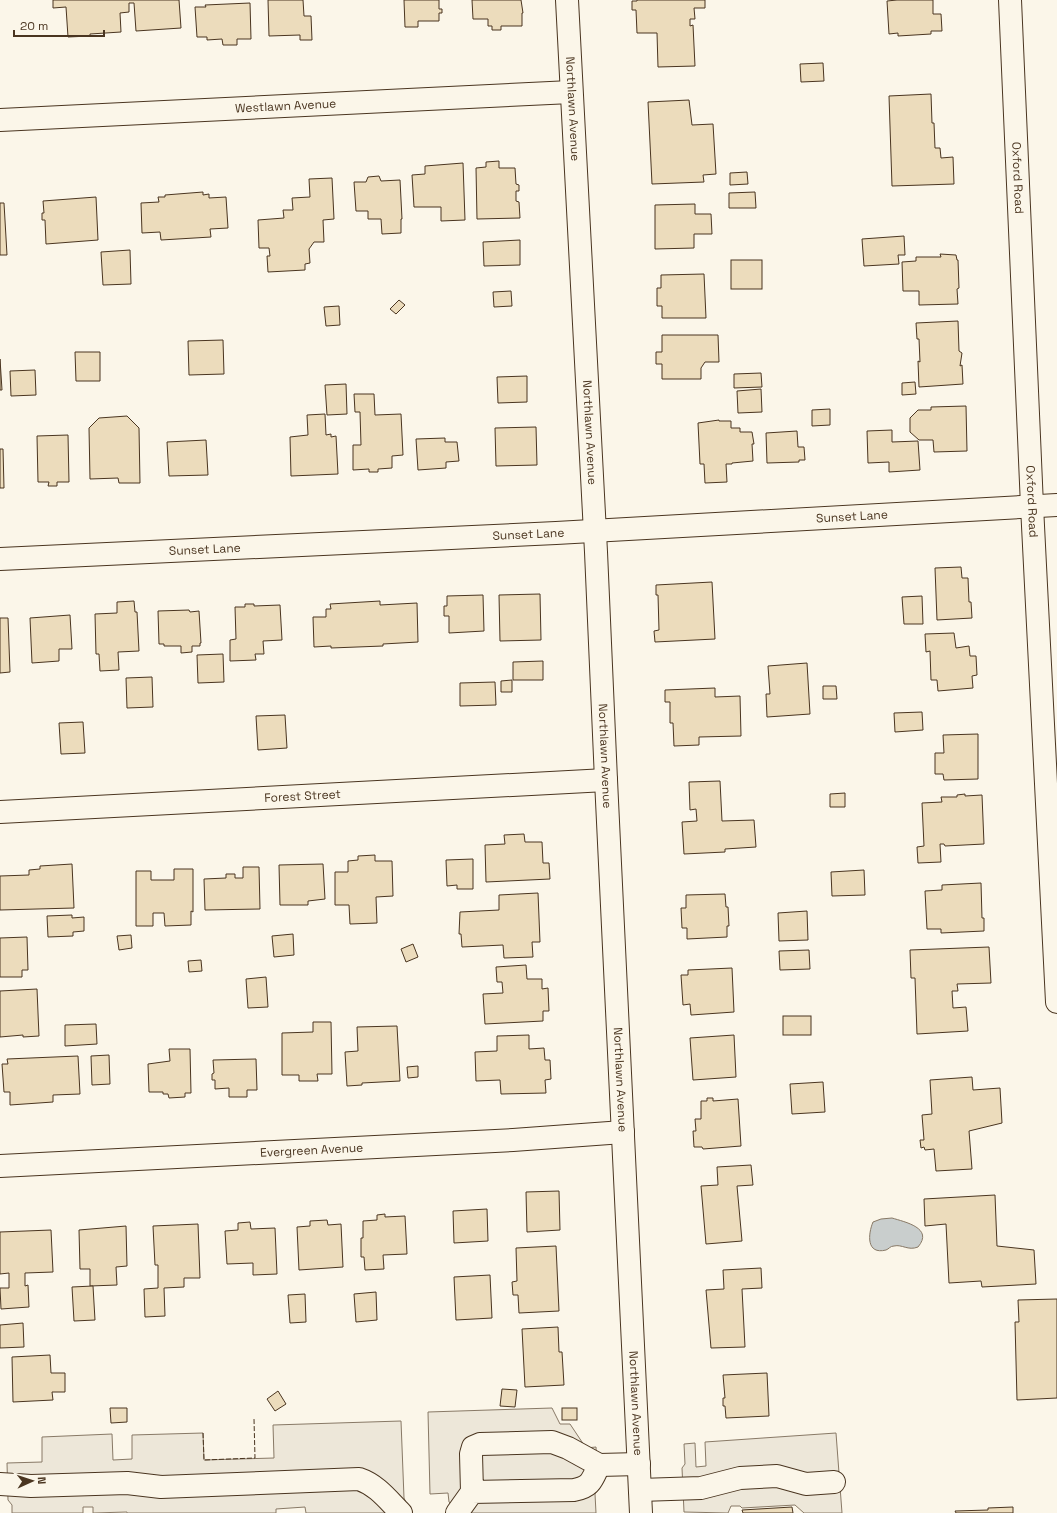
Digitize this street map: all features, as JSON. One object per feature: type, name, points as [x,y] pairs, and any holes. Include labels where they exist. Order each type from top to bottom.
[{"type":"street","name":"Northlawn Avenue","points":[[567,0],[595,531],[641,1513]]},
{"type":"street","name":"Oxford Road","points":[[1010,0],[1032,506],[1057,1002]]},
{"type":"street","name":"Westlawn Avenue","points":[[0,120],[572,92]]},
{"type":"street","name":"Sunset Lane","points":[[0,559],[595,531],[1057,505]]},
{"type":"street","name":"Forest Street","points":[[0,812],[606,780]]},
{"type":"street","name":"Evergreen Avenue","points":[[0,1166],[513,1140],[623,1132]]},
{"type":"street","points":[[457,1513],[472,1492],[471,1454],[473,1447],[480,1444],[552,1442],[568,1448],[599,1465],[639,1464]]},
{"type":"street","points":[[472,1492],[574,1490],[584,1488],[591,1482],[599,1465]]},
{"type":"street","points":[[640,1490],[701,1488],[740,1478],[777,1476],[806,1484],[834,1482]]},
{"type":"street","points":[[0,1484],[31,1486],[127,1484],[161,1487],[359,1479],[368,1482],[375,1487],[401,1513]]},
{"type":"shaded area","points":[[892,1218],[910,1224],[920,1231],[923,1235],[918,1247],[911,1248],[891,1246],[886,1250],[879,1251],[872,1247],[870,1242],[870,1232],[873,1222],[881,1219]]},
{"type":"shaded area","points":[[552,1408],[560,1424],[570,1424],[586,1448],[596,1447],[598,1489],[595,1494],[596,1513],[462,1513],[449,1502],[448,1493],[430,1494],[428,1412]]},
{"type":"shaded area","points":[[401,1421],[404,1498],[407,1505],[401,1513],[306,1513],[305,1507],[276,1509],[276,1513],[93,1513],[93,1507],[83,1507],[83,1513],[12,1513],[12,1505],[8,1500],[7,1463],[42,1462],[42,1437],[112,1434],[113,1460],[132,1459],[132,1435],[203,1433],[204,1460],[274,1458],[273,1425]]},
{"type":"shaded area","points":[[836,1433],[842,1513],[804,1513],[795,1505],[742,1508],[740,1506],[731,1506],[728,1513],[684,1512],[682,1468],[685,1464],[684,1444],[695,1443],[696,1467],[706,1466],[705,1442]]},
{"type":"building","points":[[53,0],[179,0],[181,28],[136,31],[134,3],[129,3],[129,12],[120,13],[121,32],[68,37],[66,7],[53,8]]},
{"type":"building","points":[[268,0],[303,0],[304,16],[311,16],[312,40],[300,40],[300,35],[269,36]]},
{"type":"building","points":[[404,0],[439,0],[439,9],[442,9],[442,13],[439,13],[439,21],[418,21],[418,27],[405,27]]},
{"type":"building","points":[[472,0],[521,0],[523,13],[522,26],[501,26],[501,30],[492,30],[492,26],[488,26],[488,19],[473,19]]},
{"type":"building","points":[[705,0],[705,8],[694,8],[695,19],[690,19],[690,26],[693,25],[695,66],[658,67],[657,33],[637,33],[636,10],[632,10],[632,1]]},
{"type":"building","points":[[933,0],[933,14],[941,14],[942,31],[931,31],[931,34],[898,36],[898,33],[889,34],[887,1]]},
{"type":"building","points":[[250,3],[251,39],[237,39],[237,45],[223,45],[222,39],[207,40],[207,37],[197,37],[195,7],[206,7],[205,5]]},
{"type":"building","points":[[823,63],[824,81],[801,82],[800,64]]},
{"type":"building","points":[[931,94],[935,148],[940,148],[941,158],[953,157],[954,184],[892,186],[889,96]]},
{"type":"building","points":[[689,100],[692,125],[713,124],[716,174],[703,175],[704,182],[652,184],[648,102]]},
{"type":"building","points":[[499,161],[499,168],[515,168],[516,184],[519,185],[519,191],[516,191],[516,201],[519,202],[520,218],[477,219],[476,168],[486,167],[486,162]]},
{"type":"building","points":[[463,163],[465,220],[441,221],[441,207],[414,207],[412,175],[425,174],[425,166]]},
{"type":"building","points":[[747,172],[748,184],[730,185],[730,173]]},
{"type":"building","points":[[379,176],[381,181],[400,180],[402,219],[401,233],[382,234],[381,219],[368,219],[368,211],[356,211],[354,182],[366,182],[368,177]]},
{"type":"building","points":[[332,178],[334,219],[323,220],[324,242],[314,242],[309,249],[310,263],[305,264],[305,270],[268,272],[267,256],[270,256],[269,248],[259,248],[258,220],[284,218],[283,210],[293,210],[292,198],[310,197],[309,179]]},
{"type":"building","points":[[203,192],[203,195],[209,194],[209,198],[226,197],[228,228],[210,229],[211,237],[161,240],[160,232],[142,233],[141,203],[159,202],[158,197],[165,197],[165,195]]},
{"type":"building","points":[[755,192],[756,208],[729,208],[729,193]]},
{"type":"building","points":[[96,197],[98,240],[46,244],[45,220],[42,220],[42,213],[44,213],[43,201]]},
{"type":"building","points":[[0,203],[4,203],[7,255],[0,255]]},
{"type":"building","points":[[695,204],[695,214],[711,214],[712,234],[694,234],[694,248],[655,249],[655,205]]},
{"type":"building","points":[[904,236],[905,255],[898,255],[899,264],[864,266],[862,239]]},
{"type":"building","points":[[520,240],[520,265],[484,266],[483,242]]},
{"type":"building","points":[[130,250],[131,284],[103,285],[101,252]]},
{"type":"building","points":[[940,254],[956,255],[958,260],[958,304],[919,305],[919,291],[903,291],[902,262],[916,261],[916,257],[941,257]]},
{"type":"building","points":[[731,260],[762,260],[762,289],[731,289]]},
{"type":"building","points":[[704,274],[706,318],[662,318],[662,306],[657,306],[657,288],[661,288],[661,275]]},
{"type":"building","points":[[511,291],[512,306],[494,307],[493,292]]},
{"type":"building","points":[[399,300],[405,305],[396,314],[390,309]]},
{"type":"building","points":[[339,306],[340,325],[326,326],[324,307]]},
{"type":"building","points":[[958,321],[959,351],[962,353],[960,366],[962,365],[963,384],[919,387],[919,339],[917,339],[916,323]]},
{"type":"building","points":[[662,335],[718,335],[719,362],[705,362],[701,368],[701,379],[662,379],[662,364],[656,364],[656,352],[662,352]]},
{"type":"building","points":[[223,340],[224,374],[189,375],[188,341]]},
{"type":"building","points":[[75,352],[100,352],[100,381],[76,381]]},
{"type":"building","points":[[0,359],[2,390],[0,390]]},
{"type":"building","points":[[35,370],[36,395],[11,396],[10,371]]},
{"type":"building","points":[[761,373],[762,387],[734,388],[734,374]]},
{"type":"building","points":[[527,376],[527,402],[498,403],[497,377]]},
{"type":"building","points":[[915,382],[916,394],[902,395],[902,383]]},
{"type":"building","points":[[346,384],[347,414],[327,415],[325,385]]},
{"type":"building","points":[[761,389],[762,412],[738,413],[737,391]]},
{"type":"building","points":[[354,394],[374,394],[375,415],[401,414],[403,455],[392,456],[392,468],[378,469],[378,472],[369,472],[369,469],[353,470],[353,445],[361,445],[360,412],[355,412]]},
{"type":"building","points":[[966,406],[967,451],[934,452],[933,440],[919,440],[910,432],[910,418],[918,410],[931,410],[931,407]]},
{"type":"building","points":[[830,409],[830,425],[812,426],[812,410]]},
{"type":"building","points":[[325,414],[326,435],[331,434],[331,437],[336,436],[338,474],[291,476],[290,437],[308,435],[307,415]]},
{"type":"building","points":[[127,416],[139,428],[140,483],[119,483],[118,478],[90,479],[89,428],[99,418]]},
{"type":"building","points":[[719,420],[731,421],[731,428],[740,428],[740,432],[752,432],[754,444],[752,444],[753,461],[726,464],[727,482],[705,483],[704,464],[700,464],[698,423]]},
{"type":"building","points":[[536,427],[537,465],[496,466],[495,428]]},
{"type":"building","points":[[892,430],[892,442],[918,441],[920,470],[889,472],[889,462],[868,463],[867,431]]},
{"type":"building","points":[[797,431],[798,447],[804,447],[805,460],[799,460],[799,462],[767,463],[766,433]]},
{"type":"building","points":[[68,435],[69,482],[57,482],[57,486],[48,486],[49,482],[38,482],[37,436]]},
{"type":"building","points":[[445,438],[445,442],[457,442],[459,461],[446,462],[446,468],[418,470],[416,439]]},
{"type":"building","points":[[206,440],[208,475],[169,476],[167,442]]},
{"type":"building","points":[[0,449],[3,449],[4,488],[0,488]]},
{"type":"building","points":[[961,567],[962,578],[968,578],[969,602],[971,602],[972,618],[937,620],[935,568]]},
{"type":"building","points":[[712,582],[715,639],[655,642],[654,631],[659,630],[658,595],[656,595],[656,585]]},
{"type":"building","points":[[540,594],[541,640],[500,641],[499,595]]},
{"type":"building","points":[[483,595],[484,631],[449,633],[449,616],[444,616],[444,606],[447,606],[447,596]]},
{"type":"building","points":[[922,596],[923,624],[904,624],[902,597]]},
{"type":"building","points":[[134,601],[135,612],[137,612],[139,651],[118,652],[119,670],[100,671],[99,654],[96,654],[95,614],[117,613],[117,602]]},
{"type":"building","points":[[380,601],[380,605],[417,603],[418,642],[383,644],[383,646],[331,648],[331,646],[314,647],[313,617],[326,617],[326,609],[331,609],[330,604]]},
{"type":"building","points":[[245,604],[254,604],[254,606],[280,605],[282,640],[263,641],[264,654],[255,654],[256,660],[230,661],[230,640],[236,639],[235,607],[245,607]]},
{"type":"building","points":[[189,610],[190,612],[199,611],[200,646],[192,646],[192,652],[181,653],[181,646],[164,646],[164,644],[159,644],[158,611]]},
{"type":"building","points":[[70,615],[72,649],[59,649],[59,661],[32,663],[30,618]]},
{"type":"building","points":[[0,618],[8,618],[10,672],[0,673]]},
{"type":"building","points":[[954,633],[956,648],[969,646],[970,656],[976,656],[977,675],[972,676],[973,688],[938,691],[937,680],[931,680],[930,651],[926,652],[925,634]]},
{"type":"building","points":[[223,654],[224,682],[198,683],[197,655]]},
{"type":"building","points":[[543,661],[543,680],[513,680],[513,662]]},
{"type":"building","points":[[807,663],[810,714],[767,717],[766,694],[770,694],[768,666]]},
{"type":"building","points":[[152,677],[153,707],[127,708],[126,678]]},
{"type":"building","points":[[512,680],[512,692],[501,692],[501,681]]},
{"type":"building","points":[[495,682],[496,705],[460,706],[460,683]]},
{"type":"building","points":[[823,686],[836,686],[837,699],[823,699]]},
{"type":"building","points":[[715,688],[715,697],[740,696],[741,736],[699,737],[699,745],[674,746],[673,723],[670,723],[670,702],[665,702],[665,690]]},
{"type":"building","points":[[922,712],[923,730],[895,732],[894,713]]},
{"type":"building","points":[[285,715],[287,748],[258,750],[256,716]]},
{"type":"building","points":[[83,722],[85,753],[61,754],[59,723]]},
{"type":"building","points":[[978,734],[978,779],[944,780],[943,774],[935,774],[935,753],[944,753],[943,735]]},
{"type":"building","points":[[720,781],[722,821],[754,820],[756,847],[725,849],[725,852],[684,854],[682,822],[697,821],[696,809],[690,810],[689,782]]},
{"type":"building","points":[[845,793],[845,807],[830,807],[830,794]]},
{"type":"building","points":[[965,794],[965,796],[982,795],[984,844],[945,846],[944,844],[940,844],[941,862],[918,863],[917,847],[924,846],[922,803],[942,802],[941,797],[957,797],[957,795]]},
{"type":"building","points":[[524,834],[525,842],[542,842],[543,863],[549,863],[550,879],[486,882],[485,845],[505,844],[504,835]]},
{"type":"building","points":[[375,855],[375,861],[392,861],[393,896],[376,897],[377,923],[350,924],[349,905],[335,905],[335,872],[348,872],[348,861],[358,860],[358,856]]},
{"type":"building","points":[[473,859],[473,889],[457,889],[457,885],[447,886],[446,860]]},
{"type":"building","points":[[72,864],[74,908],[0,910],[0,876],[29,875],[29,870],[40,869],[40,866]]},
{"type":"building","points":[[323,864],[325,899],[308,901],[308,905],[280,905],[279,865]]},
{"type":"building","points":[[243,867],[259,867],[260,909],[205,910],[204,879],[226,878],[226,874],[235,874],[235,878],[243,878]]},
{"type":"building","points":[[174,869],[193,869],[193,912],[191,911],[191,925],[165,926],[164,913],[153,913],[153,926],[136,926],[136,871],[151,871],[151,880],[174,880]]},
{"type":"building","points":[[864,870],[865,895],[832,896],[831,872]]},
{"type":"building","points":[[981,883],[984,931],[941,933],[941,929],[927,929],[925,891],[942,890],[942,885]]},
{"type":"building","points":[[538,893],[540,942],[532,942],[533,957],[504,958],[503,945],[462,947],[461,934],[459,934],[460,912],[499,910],[499,895]]},
{"type":"building","points":[[725,894],[726,907],[728,907],[729,926],[727,926],[727,937],[687,939],[687,928],[682,928],[681,908],[686,908],[686,895]]},
{"type":"building","points":[[807,911],[808,940],[779,941],[778,913]]},
{"type":"building","points":[[72,915],[72,918],[84,917],[84,931],[73,932],[73,936],[48,937],[47,916]]},
{"type":"building","points":[[293,934],[294,955],[274,957],[272,936]]},
{"type":"building","points":[[131,935],[132,948],[119,950],[117,936]]},
{"type":"building","points":[[27,937],[28,970],[22,970],[22,977],[0,977],[0,938]]},
{"type":"building","points":[[413,944],[418,957],[406,962],[401,949]]},
{"type":"building","points":[[989,947],[991,983],[957,984],[958,991],[952,991],[953,1008],[966,1007],[968,1031],[917,1034],[915,978],[911,978],[910,950]]},
{"type":"building","points":[[809,950],[810,969],[780,970],[779,951]]},
{"type":"building","points":[[201,960],[202,971],[189,972],[188,961]]},
{"type":"building","points":[[526,965],[527,979],[542,979],[542,989],[548,988],[549,1011],[543,1011],[543,1021],[485,1024],[483,994],[503,993],[502,982],[497,982],[496,967]]},
{"type":"building","points":[[732,968],[734,1012],[691,1015],[690,1004],[683,1005],[681,975],[688,975],[688,970]]},
{"type":"building","points":[[266,977],[268,1007],[248,1008],[246,979]]},
{"type":"building","points":[[37,989],[39,1036],[23,1037],[23,1035],[0,1037],[0,991]]},
{"type":"building","points":[[783,1016],[811,1016],[811,1035],[783,1035]]},
{"type":"building","points":[[313,1022],[331,1022],[332,1074],[317,1074],[318,1081],[299,1081],[299,1075],[282,1075],[282,1033],[313,1032]]},
{"type":"building","points":[[96,1024],[97,1044],[65,1046],[65,1025]]},
{"type":"building","points":[[397,1026],[400,1081],[362,1083],[362,1085],[347,1086],[345,1052],[358,1051],[357,1027]]},
{"type":"building","points":[[529,1035],[529,1049],[544,1048],[545,1060],[550,1060],[551,1079],[545,1080],[546,1093],[501,1094],[500,1080],[476,1081],[475,1052],[497,1051],[497,1036]]},
{"type":"building","points":[[734,1035],[736,1077],[693,1080],[690,1038]]},
{"type":"building","points":[[169,1049],[190,1049],[191,1093],[185,1093],[185,1097],[169,1098],[168,1094],[163,1094],[163,1092],[149,1092],[148,1064],[170,1061]]},
{"type":"building","points":[[109,1055],[110,1084],[92,1085],[91,1056]]},
{"type":"building","points":[[78,1056],[80,1094],[53,1095],[53,1102],[10,1105],[10,1092],[4,1092],[2,1064],[8,1064],[7,1059]]},
{"type":"building","points":[[256,1059],[257,1090],[247,1090],[247,1097],[229,1097],[229,1088],[215,1089],[215,1080],[212,1080],[212,1074],[214,1073],[213,1060]]},
{"type":"building","points":[[418,1066],[418,1077],[408,1078],[407,1067]]},
{"type":"building","points":[[972,1077],[973,1090],[1000,1088],[1002,1123],[969,1131],[972,1169],[936,1171],[934,1149],[925,1150],[924,1147],[921,1148],[920,1140],[924,1140],[922,1115],[932,1114],[930,1080]]},
{"type":"building","points":[[823,1082],[825,1112],[792,1114],[790,1084]]},
{"type":"building","points":[[707,1098],[713,1098],[713,1101],[738,1099],[741,1146],[703,1149],[702,1147],[694,1147],[693,1131],[696,1131],[695,1119],[701,1119],[701,1101],[707,1101]]},
{"type":"building","points":[[751,1165],[753,1185],[737,1186],[742,1241],[706,1244],[701,1186],[718,1185],[717,1167]]},
{"type":"building","points":[[559,1191],[560,1230],[527,1232],[526,1192]]},
{"type":"building","points":[[995,1195],[997,1246],[1034,1250],[1036,1284],[982,1287],[981,1281],[949,1283],[946,1224],[925,1226],[924,1199]]},
{"type":"building","points":[[487,1209],[488,1241],[454,1243],[453,1211]]},
{"type":"building","points":[[385,1214],[385,1217],[405,1216],[407,1254],[383,1255],[384,1269],[365,1270],[364,1257],[361,1257],[363,1221],[377,1220],[377,1215]]},
{"type":"building","points":[[327,1220],[328,1225],[341,1224],[343,1267],[299,1270],[297,1227],[310,1226],[310,1221]]},
{"type":"building","points":[[250,1222],[251,1229],[275,1228],[277,1274],[253,1275],[253,1263],[227,1264],[225,1231],[238,1230],[238,1223]]},
{"type":"building","points":[[198,1224],[200,1278],[184,1278],[184,1287],[164,1288],[165,1316],[145,1317],[144,1289],[158,1288],[158,1265],[155,1265],[153,1226]]},
{"type":"building","points":[[126,1226],[127,1266],[116,1267],[117,1285],[90,1286],[90,1269],[80,1269],[79,1230]]},
{"type":"building","points":[[51,1230],[53,1272],[25,1273],[25,1286],[28,1285],[29,1307],[1,1309],[0,1288],[9,1288],[9,1273],[0,1274],[0,1232]]},
{"type":"building","points":[[556,1246],[559,1311],[519,1313],[518,1295],[513,1295],[512,1282],[517,1281],[516,1248]]},
{"type":"building","points":[[761,1268],[762,1288],[742,1289],[745,1347],[711,1348],[706,1290],[724,1289],[723,1270]]},
{"type":"building","points":[[490,1275],[492,1318],[456,1320],[454,1277]]},
{"type":"building","points":[[93,1286],[95,1320],[74,1321],[72,1287]]},
{"type":"building","points":[[376,1292],[377,1320],[356,1322],[354,1294]]},
{"type":"building","points":[[305,1294],[306,1322],[290,1323],[288,1295]]},
{"type":"building","points":[[1057,1299],[1057,1398],[1017,1400],[1015,1322],[1019,1322],[1018,1300]]},
{"type":"building","points":[[23,1323],[24,1347],[0,1348],[0,1325]]},
{"type":"building","points":[[558,1327],[559,1352],[562,1352],[564,1385],[525,1387],[522,1329]]},
{"type":"building","points":[[50,1355],[51,1373],[65,1373],[65,1392],[52,1392],[53,1400],[13,1402],[12,1357]]},
{"type":"building","points":[[767,1373],[769,1416],[726,1418],[725,1406],[723,1406],[723,1398],[725,1398],[723,1375]]},
{"type":"building","points":[[502,1389],[517,1390],[515,1407],[500,1406]]},
{"type":"building","points":[[278,1391],[286,1404],[275,1411],[267,1399]]},
{"type":"building","points":[[110,1408],[127,1408],[127,1422],[111,1423]]},
{"type":"building","points":[[562,1408],[577,1408],[577,1420],[562,1420]]},
{"type":"building","points":[[792,1507],[793,1513],[743,1513],[742,1510]]},
{"type":"building","points":[[1013,1507],[1013,1513],[956,1513],[955,1511],[988,1510],[988,1508]]},
{"type":"fence","points":[[203,1433],[204,1460],[255,1458],[254,1419]]}]
